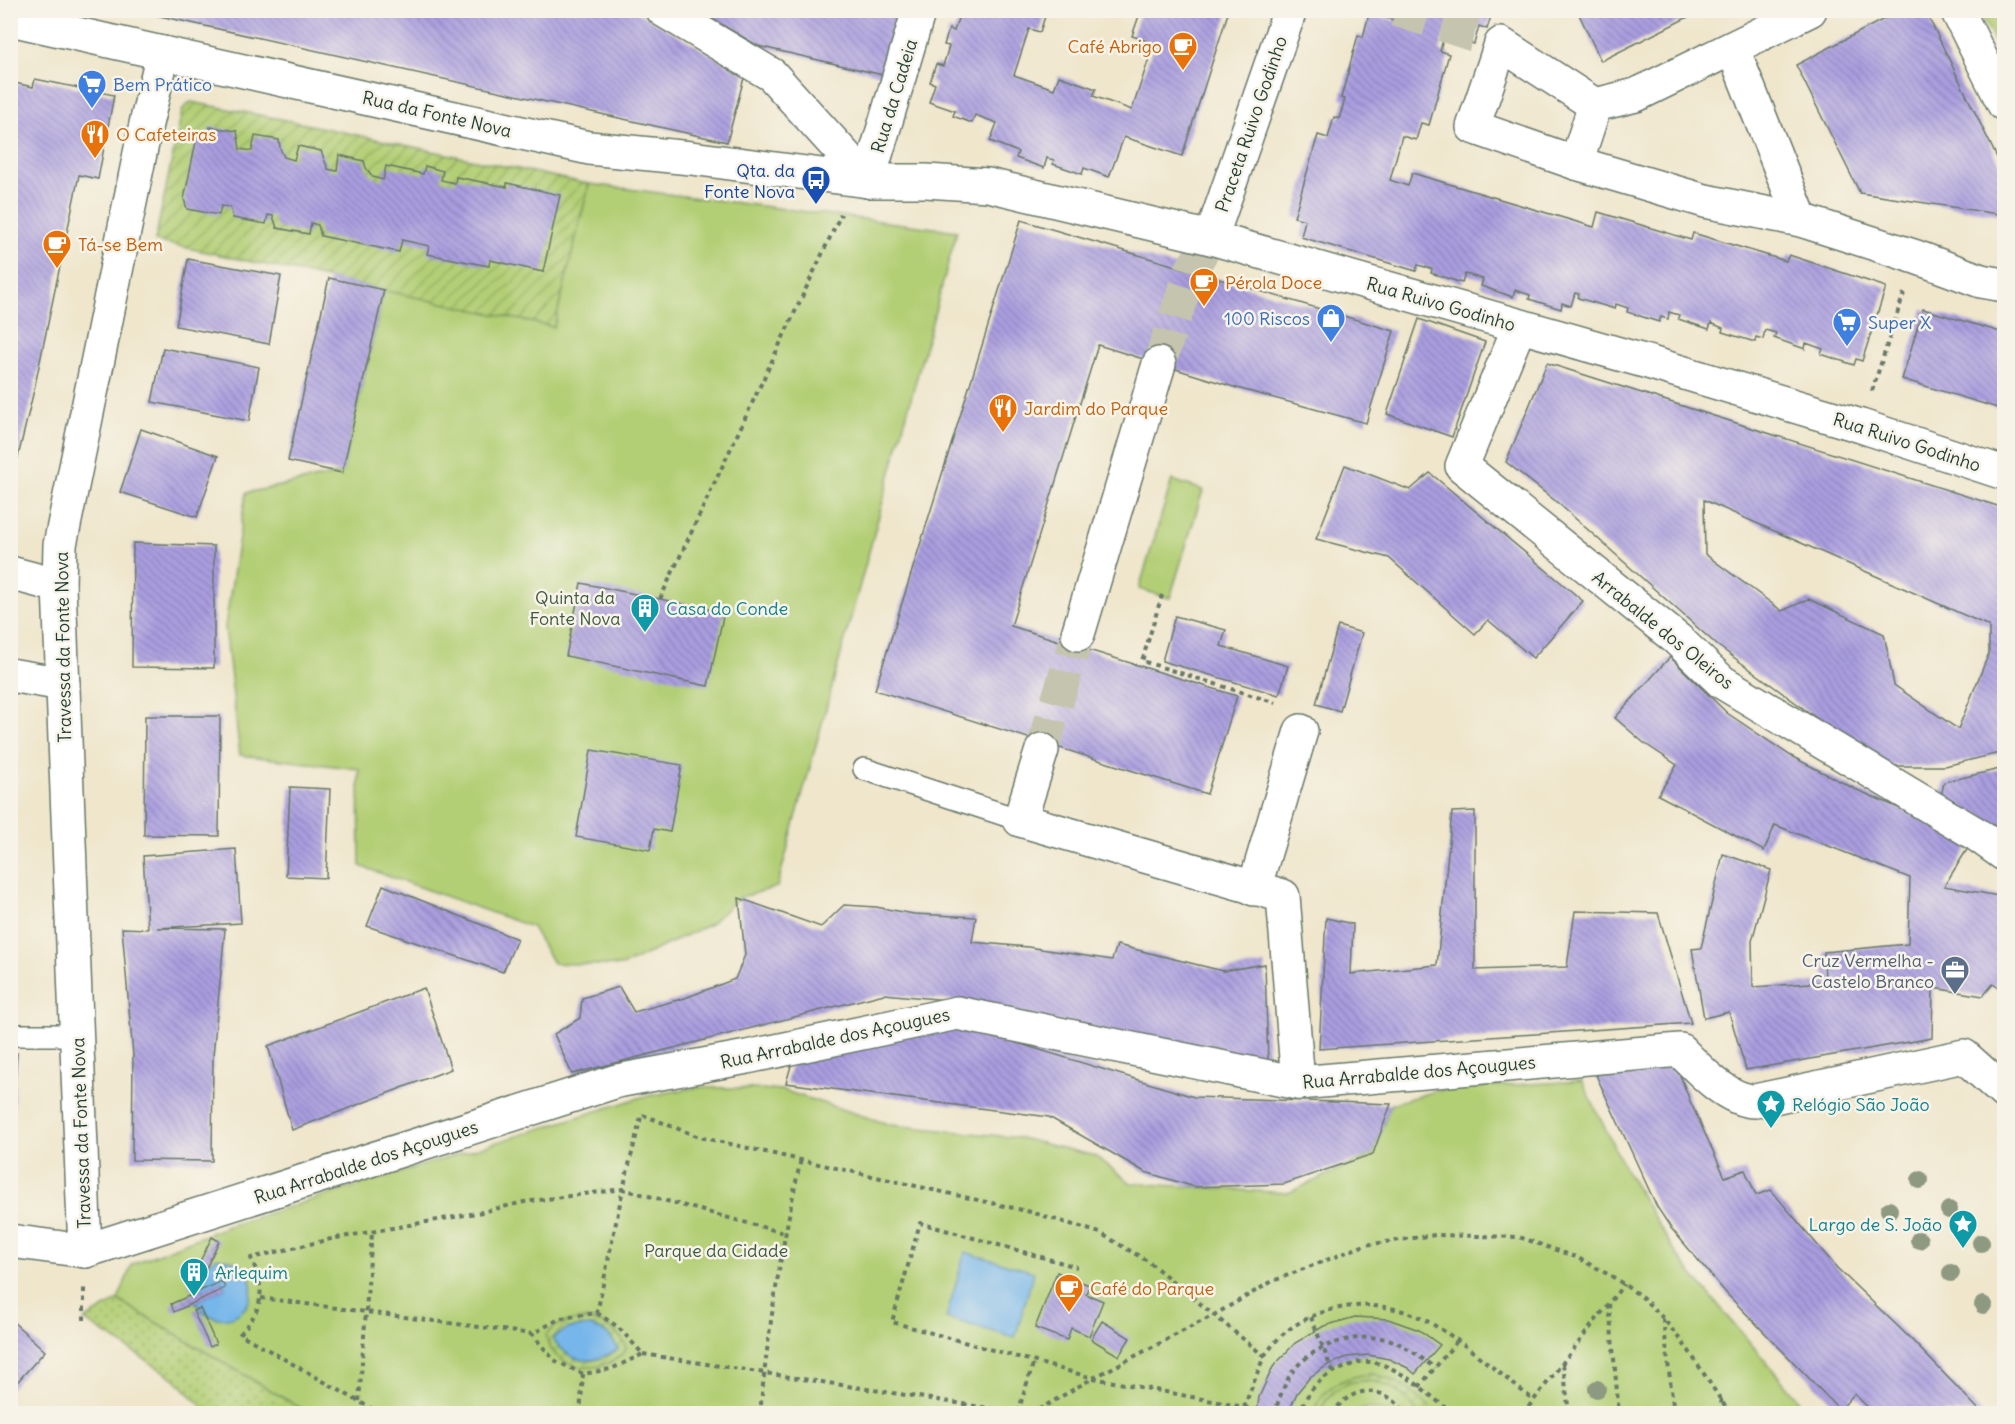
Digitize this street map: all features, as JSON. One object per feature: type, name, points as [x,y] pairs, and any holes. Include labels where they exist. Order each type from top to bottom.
[{"type":"street","points":[[663,10],[772,75],[868,181]]},
{"type":"street","name":"Rua da Cadeia","points":[[868,181],[919,10]]},
{"type":"street","name":"Praceta Ruivo Godinho","points":[[1211,238],[1290,10]]},
{"type":"street","points":[[1810,10],[1733,50],[1636,95],[1595,105],[1501,44],[1473,127],[1576,163],[1705,201],[1801,220],[1916,257],[1981,281],[2004,285]]},
{"type":"street","points":[[1957,10],[2004,105]]},
{"type":"street","name":"Rua da Fonte Nova","points":[[10,19],[56,20],[163,53],[589,148],[691,158],[868,181]]},
{"type":"street","points":[[1733,50],[1801,220]]},
{"type":"street","name":"Travessa da Fonte Nova","points":[[85,1251],[59,586],[60,545],[146,124],[163,53]]},
{"type":"street","points":[[1576,163],[1595,105]]},
{"type":"street","name":"Rua Ruivo Godinho","points":[[868,181],[926,181],[988,185],[1211,238],[1651,363],[1860,426],[2004,473]]},
{"type":"street","name":"Arrabalde dos Oleiros","points":[[1519,327],[1462,466],[1677,639],[1722,682],[1976,834],[2004,854]]},
{"type":"street","points":[[1078,634],[1159,364]]},
{"type":"street","points":[[10,573],[59,586]]},
{"type":"street","points":[[10,675],[63,684]]},
{"type":"street","points":[[1254,889],[1301,731]]},
{"type":"street","points":[[1042,750],[1020,820],[1283,896],[1298,1083]]},
{"type":"street","name":"Rua Arrabalde dos Açougues","points":[[10,1241],[85,1251],[617,1081],[747,1057],[957,1013],[1298,1083],[1680,1050],[1702,1072],[1742,1101],[1755,1101],[1964,1056],[2004,1092]]},
{"type":"lane","points":[[864,769],[1020,820]]},
{"type":"lane","points":[[10,1035],[77,1035]]},
{"type":"path","points":[[660,599],[836,227],[843,205]]},
{"type":"path","points":[[1860,426],[1916,257]]},
{"type":"path","points":[[1162,596],[1142,660],[1306,712],[1301,731]]},
{"type":"path","points":[[597,1312],[623,1190],[642,1115],[642,1097],[617,1081]]},
{"type":"path","points":[[642,1115],[699,1137],[1031,1212],[1100,1233],[1149,1262],[1264,1356]]},
{"type":"path","points":[[760,1413],[784,1233],[801,1159]]},
{"type":"path","points":[[381,1413],[240,1334],[254,1318],[261,1298],[259,1275],[251,1258],[331,1239],[482,1212],[524,1202],[623,1190],[784,1233]]},
{"type":"path","points":[[1077,1267],[920,1223],[892,1322],[1093,1378],[1273,1413],[1293,1371],[1312,1354],[1353,1338],[1389,1339],[1435,1368]]},
{"type":"path","points":[[359,1401],[372,1233]]},
{"type":"path","points":[[532,1334],[554,1360],[582,1374],[611,1369],[643,1354],[1029,1413],[1214,1315],[1273,1281],[1365,1245],[1435,1235],[1519,1237],[1576,1257],[1624,1284],[1642,1298],[1663,1318],[1689,1351],[1730,1413]]},
{"type":"path","points":[[1523,1413],[1624,1284]]},
{"type":"path","points":[[261,1298],[532,1334],[561,1318],[597,1312],[618,1327],[643,1354]]},
{"type":"path","points":[[1609,1304],[1619,1413]]},
{"type":"path","points":[[1244,1407],[1264,1356],[1282,1335],[1311,1317],[1346,1305],[1394,1308],[1424,1319],[1457,1341],[1534,1400]]},
{"type":"path","points":[[1311,1317],[1333,1373]]},
{"type":"path","points":[[1663,1318],[1674,1413]]},
{"type":"path","points":[[1419,1387],[1457,1341]]},
{"type":"path","points":[[1018,1412],[1034,1361]]},
{"type":"path","points":[[1299,1413],[1312,1387],[1333,1373],[1360,1362],[1379,1364],[1396,1370],[1452,1413]]},
{"type":"path","points":[[1563,1363],[1569,1413]]},
{"type":"path","points":[[579,1413],[582,1374]]},
{"type":"path","points":[[1332,1413],[1340,1402],[1351,1395],[1377,1392],[1389,1396],[1406,1413]]},
{"type":"path","points":[[1721,1397],[1722,1413]]},
{"type":"green space","points":[[1979,11],[2004,11],[2004,60]]},
{"type":"green space","points":[[191,102],[589,184],[554,327],[155,241],[182,111]]},
{"type":"green space","name":"Quinta da Fonte Nova","points":[[589,184],[957,231],[777,887],[739,898],[710,924],[622,966],[553,963],[532,927],[360,866],[359,769],[240,755],[225,627],[246,493],[342,473],[384,290],[554,326]]},
{"type":"green space","points":[[1172,480],[1203,490],[1170,598],[1139,589]]},
{"type":"green space","name":"Parque da Cidade","points":[[1582,1081],[1625,1169],[1678,1257],[1809,1413],[1387,1414],[1369,1409],[1352,1414],[309,1413],[118,1300],[132,1264],[228,1226],[642,1097],[699,1087],[782,1090],[891,1125],[1020,1138],[1095,1156],[1131,1183],[1288,1193],[1373,1154],[1391,1104],[1435,1091],[1459,1088]]},
{"type":"green space","points":[[118,1300],[309,1413],[208,1413],[174,1378],[84,1320]]},
{"type":"green space","points":[[584,1319],[597,1322],[616,1332],[626,1349],[617,1358],[594,1367],[570,1364],[559,1358],[551,1348],[546,1336],[557,1325]]},
{"type":"green space","points":[[1372,1374],[1400,1384],[1437,1413],[1417,1413],[1408,1400],[1397,1391],[1383,1384],[1369,1381],[1342,1386],[1330,1395],[1321,1409],[1315,1408],[1331,1387],[1346,1379]]},
{"type":"water","points":[[965,1252],[1034,1272],[1015,1338],[946,1318]]},
{"type":"water","points":[[217,1258],[233,1261],[244,1269],[250,1279],[252,1291],[249,1302],[242,1311],[231,1317],[210,1316],[195,1302],[225,1288],[222,1281],[193,1294],[200,1273],[208,1263]]},
{"type":"water","points":[[591,1326],[608,1334],[619,1349],[600,1358],[583,1360],[567,1354],[552,1338],[569,1328]]},
{"type":"building","points":[[133,10],[634,10],[745,74],[727,142]]},
{"type":"building","points":[[697,10],[904,10],[883,75],[758,46]]},
{"type":"building","points":[[961,10],[1047,10],[1040,32],[1029,29],[1014,75],[1054,89],[1059,76],[1096,89],[1093,96],[1132,110],[1154,43],[1132,36],[1141,10],[1229,10],[1182,156],[1124,137],[1109,177],[1084,168],[1082,174],[1053,164],[1054,160],[1047,158],[1044,168],[1016,158],[1018,152],[990,141],[997,123],[975,115],[972,123],[953,116],[955,111],[929,102],[935,84],[930,82],[936,64],[943,66],[949,46],[944,45],[949,29],[954,31]]},
{"type":"building","points":[[1397,10],[1493,10],[1487,29],[1479,26],[1474,44],[1444,35],[1440,51],[1449,54],[1429,125],[1421,123],[1416,140],[1402,136],[1390,180],[1408,186],[1412,173],[1594,227],[1598,212],[1691,240],[1693,233],[1786,261],[1789,255],[1886,287],[1862,361],[1856,359],[1854,365],[1821,354],[1823,349],[1806,343],[1805,349],[1774,338],[1776,333],[1765,330],[1763,339],[1756,337],[1755,342],[1722,332],[1723,328],[1711,323],[1709,329],[1678,319],[1679,315],[1669,312],[1668,319],[1661,317],[1659,322],[1627,312],[1628,308],[1616,304],[1615,309],[1578,298],[1579,294],[1575,293],[1571,306],[1562,303],[1561,309],[1529,299],[1530,295],[1515,290],[1513,297],[1481,286],[1483,279],[1465,274],[1462,283],[1431,273],[1432,269],[1418,265],[1416,271],[1301,237],[1305,220],[1294,217],[1318,135],[1328,138],[1334,117],[1339,119],[1345,99],[1341,98],[1358,35],[1363,37],[1369,14],[1394,20]]},
{"type":"building","points":[[1577,10],[1702,10],[1601,61]]},
{"type":"building","points":[[1901,10],[1925,10],[2004,172],[2004,215],[1860,193],[1796,65]]},
{"type":"building","points":[[35,79],[114,95],[98,179],[79,175],[34,390],[11,486],[10,82],[33,87]]},
{"type":"building","points":[[210,127],[237,131],[240,149],[252,151],[255,136],[279,140],[284,157],[294,160],[298,146],[321,151],[328,169],[337,171],[339,155],[364,161],[373,177],[383,180],[386,166],[423,174],[425,166],[443,171],[441,180],[455,183],[456,177],[507,187],[507,183],[560,195],[543,272],[490,260],[489,266],[427,254],[429,246],[402,240],[399,252],[321,236],[318,225],[311,223],[309,234],[277,228],[273,216],[268,215],[266,224],[233,218],[230,207],[221,206],[219,215],[187,209],[184,199],[197,137],[207,138]]},
{"type":"building","points":[[1021,220],[1394,331],[1366,423],[1237,388],[1098,345],[1011,626],[1237,696],[1207,794],[875,690]]},
{"type":"building","points":[[188,259],[281,276],[269,344],[176,326]]},
{"type":"building","points":[[329,278],[384,290],[342,473],[288,461]]},
{"type":"building","points":[[1923,309],[2004,333],[2004,410],[1902,379]]},
{"type":"building","points":[[1419,319],[1485,342],[1452,437],[1387,414]]},
{"type":"building","points":[[163,348],[259,367],[249,421],[152,402]]},
{"type":"building","points":[[1547,363],[2004,508],[2004,752],[1945,766],[1882,766],[1717,645],[1558,503],[1506,462]],"holes":[[[1704,500],[1989,626],[1989,653],[1958,729],[1894,685],[1884,634],[1809,599],[1782,611],[1705,554]]]},
{"type":"building","points":[[141,429],[218,456],[197,517],[120,492]]},
{"type":"building","points":[[1345,465],[1410,490],[1430,473],[1583,601],[1533,658],[1488,620],[1475,634],[1389,558],[1316,539]]},
{"type":"building","points":[[133,543],[214,546],[214,668],[132,667]]},
{"type":"building","name":"Casa do Conde","points":[[581,583],[724,612],[708,686],[566,656]]},
{"type":"building","points":[[1175,616],[1226,630],[1221,646],[1288,666],[1279,695],[1162,661]]},
{"type":"building","points":[[1338,626],[1362,633],[1340,711],[1316,704]]},
{"type":"building","points":[[1670,657],[1727,713],[1791,756],[1855,789],[1973,840],[1944,886],[2004,897],[2004,992],[1993,984],[1983,996],[1933,988],[1932,1038],[1746,1070],[1729,1012],[1704,1018],[1692,949],[1701,948],[1723,854],[1771,870],[1752,941],[1753,987],[1825,982],[1824,952],[1908,944],[1910,878],[1775,825],[1764,851],[1658,795],[1677,765],[1644,743],[1615,718]]},
{"type":"building","points":[[145,716],[220,716],[219,836],[144,835]]},
{"type":"building","points":[[591,750],[682,765],[670,832],[654,829],[650,850],[576,837]]},
{"type":"building","points":[[2004,768],[2004,837],[1939,807],[1944,782]]},
{"type":"building","points":[[290,787],[330,789],[326,878],[286,876]]},
{"type":"building","points":[[1475,811],[1475,970],[1567,967],[1575,911],[1658,913],[1691,1023],[1319,1049],[1326,918],[1353,924],[1351,974],[1437,965],[1452,812]]},
{"type":"building","points":[[236,849],[241,923],[157,928],[225,929],[213,1056],[212,1161],[132,1160],[133,1055],[122,928],[148,929],[143,856]]},
{"type":"building","points":[[383,885],[517,939],[503,972],[367,926]]},
{"type":"building","points":[[739,898],[821,927],[844,905],[876,907],[914,914],[976,917],[972,942],[1028,947],[1112,960],[1117,945],[1223,971],[1265,964],[1268,1064],[957,1001],[884,994],[572,1074],[554,1034],[580,1018],[582,998],[619,987],[634,1012],[685,998],[735,979],[745,955]]},
{"type":"building","points":[[10,929],[13,929],[13,994],[10,994]]},
{"type":"building","points":[[424,988],[451,1069],[292,1130],[268,1046]]},
{"type":"building","points":[[955,1024],[1194,1097],[1391,1104],[1373,1154],[1284,1184],[1195,1187],[1145,1172],[1049,1117],[786,1083],[795,1052]]},
{"type":"building","points":[[10,1053],[17,1053],[12,1129],[10,1128]]},
{"type":"building","points":[[1673,1057],[1690,1101],[1725,1177],[1745,1170],[1756,1195],[1771,1190],[1837,1268],[1909,1337],[1982,1413],[1874,1413],[1854,1394],[1840,1410],[1726,1293],[1671,1228],[1657,1207],[1596,1075]]},
{"type":"building","name":"Arlequim","points":[[212,1237],[219,1241],[196,1289],[188,1286]]},
{"type":"building","name":"Café do Parque","points":[[1057,1272],[1089,1285],[1086,1294],[1103,1301],[1089,1336],[1071,1328],[1067,1340],[1035,1328]]},
{"type":"building","name":"Arlequim","points":[[222,1281],[225,1288],[174,1312],[171,1304]]},
{"type":"building","name":"Arlequim","points":[[200,1308],[216,1344],[210,1347],[193,1311]]},
{"type":"building","points":[[1355,1317],[1388,1319],[1419,1330],[1440,1345],[1415,1374],[1389,1359],[1368,1355],[1347,1357],[1328,1365],[1310,1377],[1297,1393],[1288,1413],[1257,1413],[1259,1397],[1273,1367],[1295,1343],[1324,1326]]},
{"type":"building","points":[[10,1319],[45,1351],[10,1390]]},
{"type":"building","points":[[1102,1321],[1130,1338],[1119,1356],[1091,1339]]},
{"type":"tunnel","points":[[1396,10],[1501,44]]},
{"type":"tunnel","points":[[1159,364],[1191,270],[1211,238]]},
{"type":"tunnel","points":[[1042,750],[1078,634]]},
{"type":"place","name":"Café Abrigo","points":[[1183,72]]},
{"type":"place","name":"Bem Prático","points":[[92,110]]},
{"type":"place","name":"O Cafeteiras","points":[[95,160]]},
{"type":"place","name":"Qta. da Fonte Nova","points":[[816,206]]},
{"type":"place","name":"Tá-se Bem","points":[[57,270]]},
{"type":"place","name":"Pérola Doce","points":[[1204,308]]},
{"type":"place","name":"100 Riscos","points":[[1331,344]]},
{"type":"place","name":"Super X","points":[[1847,348]]},
{"type":"place","name":"Jardim do Parque","points":[[1003,434]]},
{"type":"place","name":"Casa do Conde","points":[[645,634]]},
{"type":"place","name":"Cruz Vermelha - Castelo Branco","points":[[1955,996]]},
{"type":"place","name":"Relógio São João","points":[[1771,1130]]},
{"type":"place","name":"Largo de S. João","points":[[1963,1250]]},
{"type":"place","name":"Arlequim","points":[[194,1298]]},
{"type":"place","name":"Café do Parque","points":[[1069,1314]]}]
